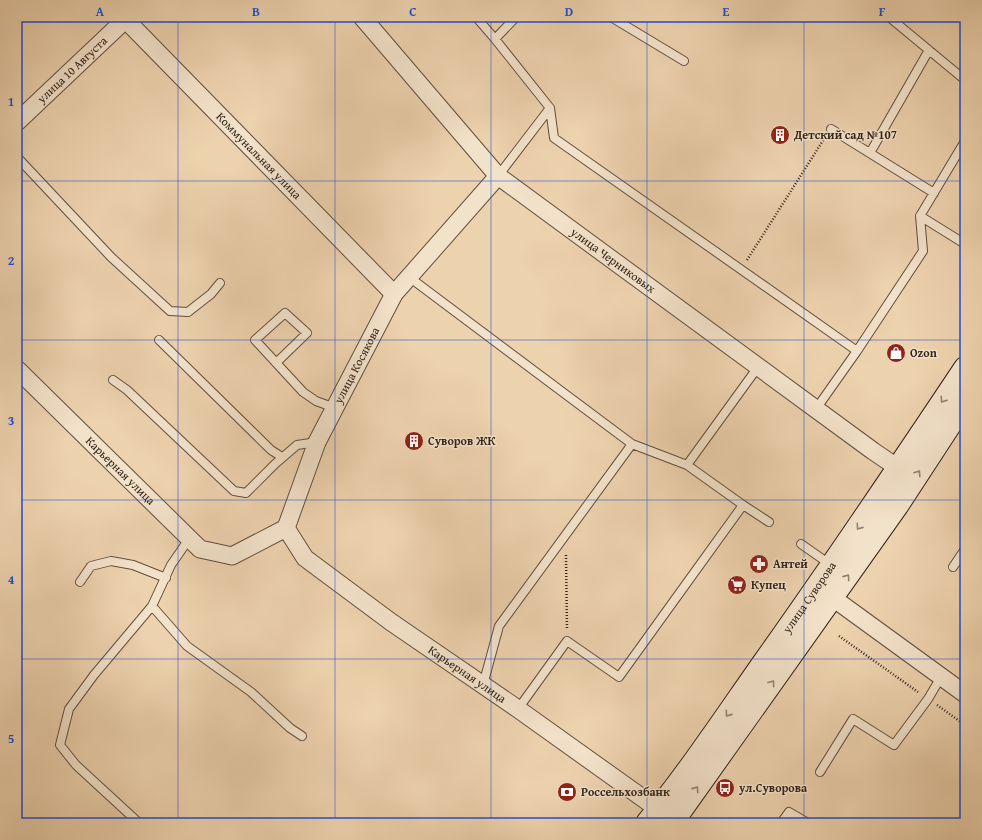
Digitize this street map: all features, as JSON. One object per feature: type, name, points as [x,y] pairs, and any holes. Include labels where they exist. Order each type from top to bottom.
[{"type":"main road","name":"улица Суворова","points":[[666,820],[722,723],[832,566],[965,368]]},
{"type":"main road","name":"улица Суворова","points":[[666,820],[832,598],[962,413]]},
{"type":"street","name":"улица Черниковых","points":[[362,17],[498,176],[872,451],[898,468]]},
{"type":"street","name":"улица 10 Августа","points":[[17,122],[125,18]]},
{"type":"street","name":"Коммунальная улица","points":[[125,18],[394,294]]},
{"type":"street","name":"улица Косякова","points":[[286,528],[317,442],[394,294],[498,176]]},
{"type":"street","name":"Карьерная улица","points":[[17,369],[200,549],[232,556],[286,528],[305,558],[391,622],[518,709],[666,820]]},
{"type":"street","points":[[832,598],[965,694]]},
{"type":"lane","points":[[476,17],[550,108],[554,138],[857,351]]},
{"type":"lane","points":[[495,39],[516,17]]},
{"type":"lane","points":[[611,17],[684,62]]},
{"type":"lane","points":[[889,17],[965,80]]},
{"type":"lane","points":[[870,153],[929,50]]},
{"type":"lane","points":[[498,176],[550,108]]},
{"type":"lane","points":[[831,129],[934,193]]},
{"type":"lane","points":[[816,409],[857,351],[923,250],[920,216],[965,141]]},
{"type":"lane","points":[[17,157],[111,257],[170,311],[188,312],[211,294],[220,283]]},
{"type":"lane","points":[[920,216],[965,244]]},
{"type":"lane","points":[[409,277],[632,444],[687,465],[769,522]]},
{"type":"lane","points":[[276,363],[308,333],[285,313],[255,340],[276,363],[303,392],[316,401],[335,408]]},
{"type":"lane","points":[[159,340],[271,450],[282,457]]},
{"type":"lane","points":[[687,465],[758,367]]},
{"type":"lane","points":[[113,380],[127,390],[234,491],[246,493],[282,457],[297,445],[317,442]]},
{"type":"lane","points":[[483,685],[500,626],[632,444]]},
{"type":"lane","points":[[518,709],[567,640],[619,677],[743,505]]},
{"type":"lane","points":[[139,823],[76,765],[60,745],[69,709],[94,675],[152,606],[172,565],[189,539]]},
{"type":"lane","points":[[800,544],[832,566]]},
{"type":"lane","points":[[953,567],[965,549]]},
{"type":"lane","points":[[80,582],[91,566],[111,561],[133,565],[166,578]]},
{"type":"lane","points":[[152,606],[187,646],[251,692],[290,728],[302,736]]},
{"type":"lane","points":[[820,772],[853,719],[894,745],[928,699],[941,677]]},
{"type":"lane","points":[[781,823],[789,812],[808,823]]},
{"type":"path","points":[[741,269],[831,129]]},
{"type":"path","points":[[566,535],[567,640]]},
{"type":"path","points":[[838,636],[965,725]]},
{"type":"place","name":"Детский сад №107","points":[[780,135]]},
{"type":"place","name":"Ozon","points":[[896,353]]},
{"type":"place","name":"Суворов ЖК","points":[[414,441]]},
{"type":"place","name":"Антей","points":[[759,564]]},
{"type":"place","name":"Купец","points":[[737,585]]},
{"type":"place","name":"ул.Суворова","points":[[725,788]]},
{"type":"place","name":"Россельхозбанк","points":[[567,792]]}]
